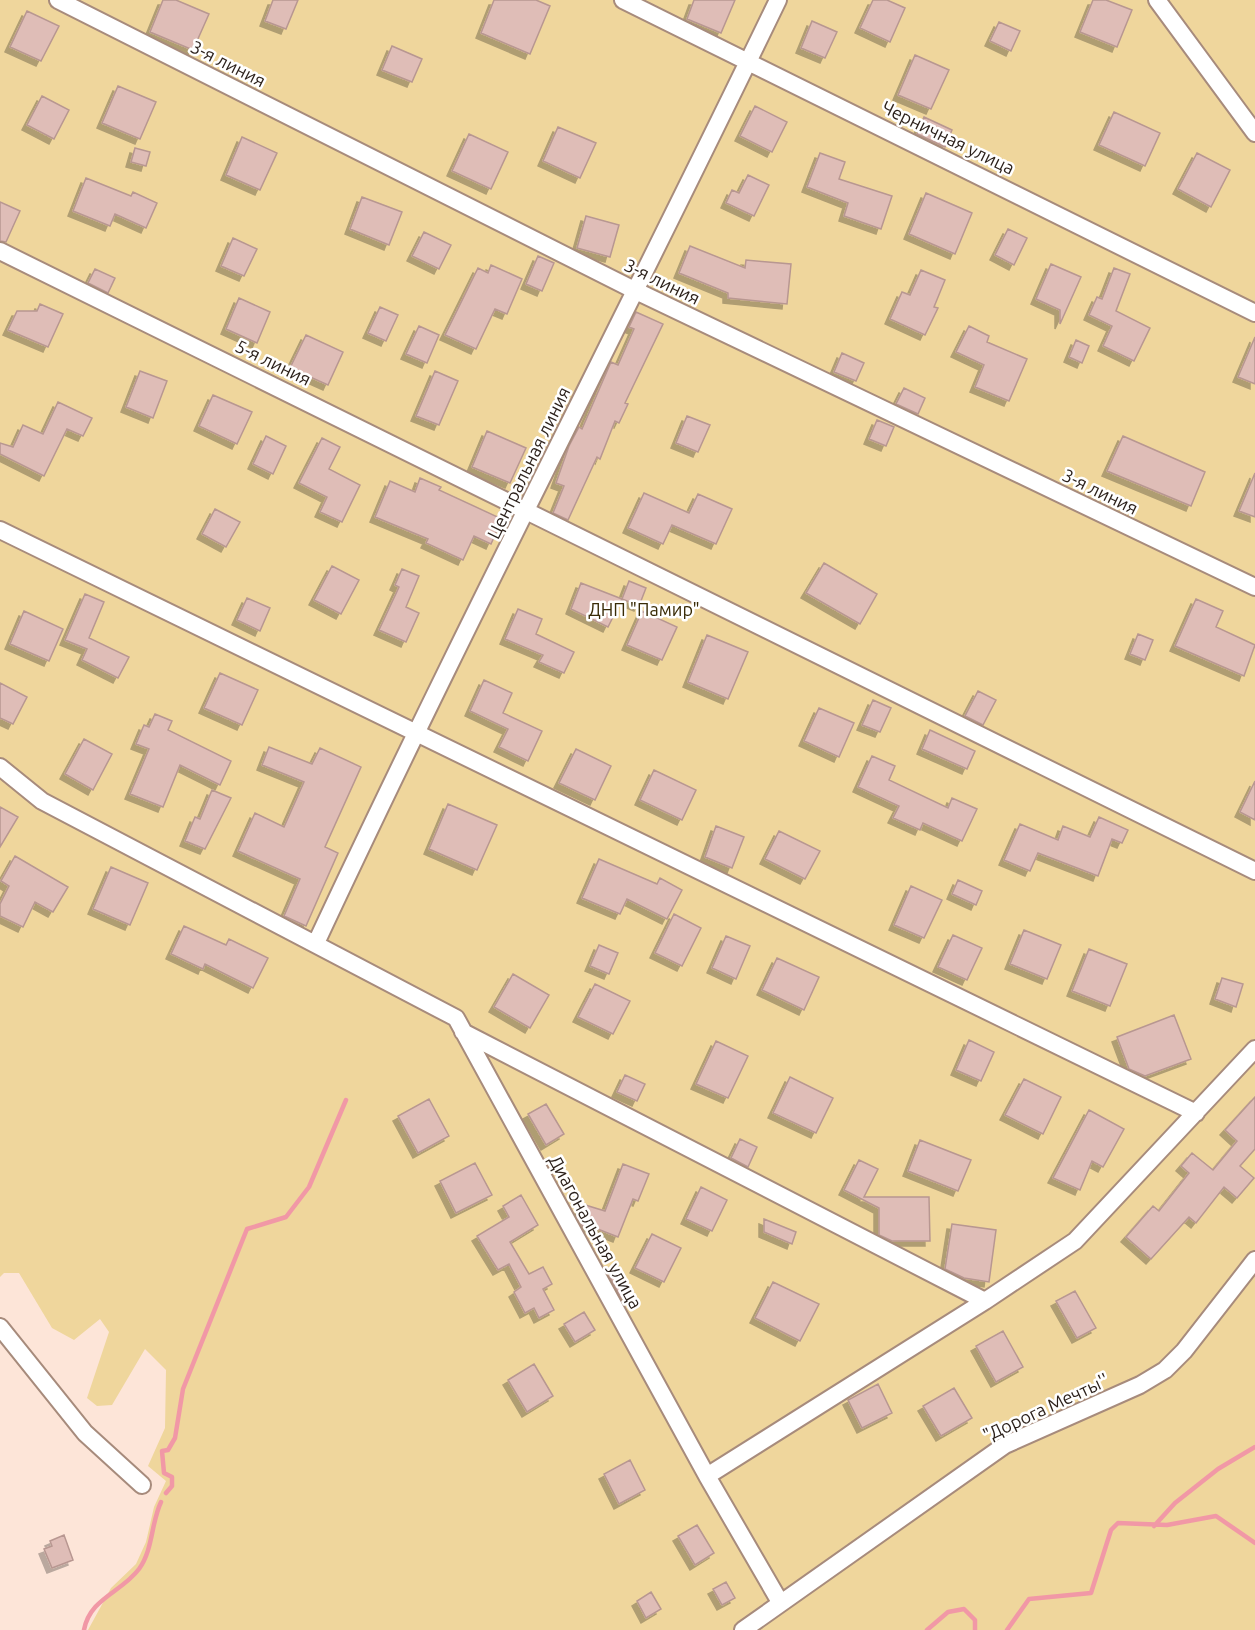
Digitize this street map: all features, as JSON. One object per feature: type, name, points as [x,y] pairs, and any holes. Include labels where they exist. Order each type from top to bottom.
[{"type":"street","name":"3-я линия","points":[[58,0],[634,290],[1255,587]]},
{"type":"street","name":"Черничная улица","points":[[622,0],[1255,313]]},
{"type":"street","name":"Центральная линия","points":[[315,943],[414,733],[528,510],[778,0]]},
{"type":"street","points":[[1157,0],[1255,133]]},
{"type":"street","name":"5-я линия","points":[[0,251],[1255,871]]},
{"type":"street","points":[[0,530],[1196,1113]]},
{"type":"street","name":"Диагональная улица","points":[[0,767],[42,801],[456,1018],[707,1476],[780,1602]]},
{"type":"street","points":[[463,1032],[985,1301]]},
{"type":"street","points":[[707,1476],[985,1301],[1075,1241],[1255,1049]]},
{"type":"street","name":"\"Дорога Мечты''","points":[[743,1630],[1005,1445],[1140,1385],[1165,1370],[1184,1351],[1255,1260]]},
{"type":"street","points":[[0,1327],[85,1433],[142,1485]]},
{"type":"green space","name":"ДНП \"Памир\"","points":[[0,0],[1255,0],[1255,1630],[88,1630],[111,1588],[136,1564],[146,1542],[154,1507],[166,1481],[148,1466],[165,1428],[166,1370],[145,1349],[112,1405],[97,1406],[87,1398],[109,1332],[100,1319],[74,1340],[52,1328],[19,1273],[4,1273],[0,1277]]},
{"type":"building","points":[[163,0],[176,0],[209,14],[193,50],[150,32]]},
{"type":"building","points":[[273,0],[298,0],[286,29],[265,21]]},
{"type":"building","points":[[494,0],[536,0],[550,6],[530,54],[481,33]]},
{"type":"building","points":[[694,0],[735,0],[721,33],[687,19]]},
{"type":"building","points":[[873,0],[887,0],[905,8],[890,42],[860,28]]},
{"type":"building","points":[[1093,0],[1106,0],[1132,10],[1117,47],[1080,32]]},
{"type":"building","points":[[27,11],[59,26],[41,61],[10,47]]},
{"type":"building","points":[[812,21],[837,32],[825,58],[801,48]]},
{"type":"building","points":[[999,22],[1020,31],[1011,51],[990,41]]},
{"type":"building","points":[[392,46],[422,59],[412,82],[382,70]]},
{"type":"building","points":[[915,55],[949,70],[931,109],[898,95]]},
{"type":"building","points":[[118,86],[156,102],[140,139],[102,123]]},
{"type":"building","points":[[42,96],[69,110],[54,139],[27,125]]},
{"type":"building","points":[[755,106],[787,122],[772,152],[740,136]]},
{"type":"building","points":[[1114,112],[1160,133],[1145,166],[1099,145]]},
{"type":"building","points":[[924,117],[952,130],[945,147],[917,134]]},
{"type":"building","points":[[558,127],[596,143],[580,178],[543,161]]},
{"type":"building","points":[[469,134],[508,152],[491,189],[452,171]]},
{"type":"building","points":[[242,137],[277,153],[260,190],[226,175]]},
{"type":"building","points":[[135,148],[150,152],[146,166],[131,162]]},
{"type":"building","points":[[820,153],[845,162],[839,179],[892,196],[881,229],[844,216],[848,203],[807,187]]},
{"type":"building","points":[[1197,153],[1230,170],[1211,207],[1178,189]]},
{"type":"building","points":[[748,175],[769,185],[754,216],[726,203],[732,190],[739,193]]},
{"type":"building","points":[[86,178],[131,196],[133,192],[157,203],[146,228],[115,214],[110,226],[73,211]]},
{"type":"building","points":[[926,193],[972,213],[955,254],[909,234]]},
{"type":"building","points":[[362,197],[402,212],[389,245],[350,229]]},
{"type":"building","points":[[0,202],[20,211],[6,242],[0,241]]},
{"type":"building","points":[[586,216],[619,225],[610,257],[577,248]]},
{"type":"building","points":[[1008,229],[1027,238],[1014,265],[995,255]]},
{"type":"building","points":[[424,232],[451,245],[439,269],[412,256]]},
{"type":"building","points":[[233,238],[257,249],[244,276],[221,266]]},
{"type":"building","points":[[690,246],[745,268],[746,260],[791,264],[787,304],[728,298],[728,293],[679,273]]},
{"type":"building","points":[[538,256],[554,263],[542,291],[526,284]]},
{"type":"building","points":[[1051,264],[1081,277],[1060,324],[1060,310],[1036,299]]},
{"type":"building","points":[[491,265],[522,279],[507,314],[495,309],[476,349],[445,335],[478,268],[488,273]]},
{"type":"building","points":[[1114,268],[1130,274],[1116,311],[1150,328],[1134,361],[1103,346],[1112,326],[1089,315],[1097,297],[1102,299]]},
{"type":"building","points":[[95,269],[115,278],[108,293],[88,283]]},
{"type":"building","points":[[921,270],[945,280],[934,307],[938,308],[925,335],[890,319],[902,292],[910,295]]},
{"type":"building","points":[[239,298],[270,312],[257,343],[226,329]]},
{"type":"building","points":[[40,304],[63,314],[48,347],[8,330],[17,311],[37,311]]},
{"type":"building","points":[[380,307],[398,315],[386,341],[368,333]]},
{"type":"building","points":[[636,312],[663,324],[625,403],[628,404],[619,423],[615,421],[600,459],[597,457],[568,520],[553,513],[564,486],[556,483],[569,446],[579,427],[582,429],[611,362],[618,365],[634,329],[629,327]]},
{"type":"building","points":[[419,326],[439,335],[427,363],[406,354]]},
{"type":"building","points":[[969,326],[989,336],[987,342],[1027,359],[1009,401],[975,387],[984,365],[956,352]]},
{"type":"building","points":[[306,335],[343,352],[328,385],[290,368]]},
{"type":"building","points":[[1255,337],[1255,384],[1238,377]]},
{"type":"building","points":[[1076,340],[1089,346],[1082,363],[1069,357]]},
{"type":"building","points":[[842,353],[864,363],[856,381],[834,372]]},
{"type":"building","points":[[140,371],[167,381],[153,418],[126,407]]},
{"type":"building","points":[[435,371],[458,381],[439,425],[416,416]]},
{"type":"building","points":[[904,388],[925,398],[918,414],[896,404]]},
{"type":"building","points":[[213,395],[252,412],[237,444],[199,426]]},
{"type":"building","points":[[58,402],[92,418],[83,436],[67,429],[44,476],[0,454],[0,443],[13,447],[23,425],[43,434]]},
{"type":"building","points":[[687,416],[710,425],[698,452],[676,443]]},
{"type":"building","points":[[877,420],[894,427],[886,446],[869,439]]},
{"type":"building","points":[[487,431],[526,448],[510,483],[472,467]]},
{"type":"building","points":[[266,436],[286,446],[273,474],[253,464]]},
{"type":"building","points":[[1123,436],[1205,472],[1191,506],[1107,471]]},
{"type":"building","points":[[322,438],[340,447],[329,469],[360,485],[342,522],[320,512],[327,497],[299,483]]},
{"type":"building","points":[[1255,473],[1255,517],[1239,511]]},
{"type":"building","points":[[420,478],[441,487],[439,490],[502,519],[491,544],[474,536],[463,560],[426,543],[428,539],[375,517],[390,481],[415,492]]},
{"type":"building","points":[[644,493],[689,513],[698,494],[732,509],[716,544],[672,525],[663,544],[628,528]]},
{"type":"building","points":[[215,509],[240,522],[226,547],[202,534]]},
{"type":"building","points":[[824,563],[877,594],[860,624],[806,593]]},
{"type":"building","points":[[332,566],[359,580],[341,614],[314,600]]},
{"type":"building","points":[[402,569],[419,576],[406,607],[419,613],[406,642],[379,630],[399,587],[395,585]]},
{"type":"building","points":[[629,581],[646,588],[639,606],[622,599]]},
{"type":"building","points":[[581,583],[622,599],[608,627],[571,609]]},
{"type":"building","points":[[85,594],[104,602],[89,638],[129,657],[118,678],[82,660],[87,649],[65,640]]},
{"type":"building","points":[[247,598],[270,608],[260,631],[237,620]]},
{"type":"building","points":[[1196,599],[1223,611],[1216,627],[1255,645],[1244,676],[1175,646]]},
{"type":"building","points":[[518,609],[542,619],[536,634],[574,652],[564,673],[539,662],[543,655],[505,639]]},
{"type":"building","points":[[24,611],[63,629],[49,661],[10,644]]},
{"type":"building","points":[[642,611],[677,627],[662,660],[627,645]]},
{"type":"building","points":[[1138,634],[1153,640],[1145,660],[1130,654]]},
{"type":"building","points":[[707,635],[748,652],[728,699],[688,682]]},
{"type":"building","points":[[220,673],[258,690],[242,725],[204,708]]},
{"type":"building","points":[[484,680],[512,693],[503,713],[542,731],[528,761],[499,747],[508,729],[470,711]]},
{"type":"building","points":[[0,683],[27,697],[13,724],[0,718]]},
{"type":"building","points":[[978,691],[996,700],[983,725],[965,716]]},
{"type":"building","points":[[873,700],[891,708],[880,732],[862,725]]},
{"type":"building","points":[[819,708],[854,723],[839,757],[804,741]]},
{"type":"building","points":[[155,714],[172,721],[168,730],[231,761],[220,785],[180,765],[163,807],[130,794],[149,749],[136,744],[144,725],[149,727]]},
{"type":"building","points":[[930,730],[975,751],[967,769],[922,749]]},
{"type":"building","points":[[84,739],[112,754],[93,790],[65,774]]},
{"type":"building","points":[[269,747],[312,764],[320,748],[361,767],[325,847],[338,853],[306,926],[284,916],[300,879],[238,851],[255,813],[284,827],[304,782],[262,765]]},
{"type":"building","points":[[576,749],[611,766],[595,800],[559,783]]},
{"type":"building","points":[[872,756],[895,766],[889,780],[948,808],[952,798],[977,809],[962,841],[923,823],[920,830],[893,818],[899,806],[858,787]]},
{"type":"building","points":[[654,770],[696,790],[682,820],[640,800]]},
{"type":"building","points":[[1255,781],[1255,820],[1240,812]]},
{"type":"building","points":[[212,790],[231,798],[205,849],[185,841],[195,817],[200,819]]},
{"type":"building","points":[[448,804],[497,825],[477,870],[429,849]]},
{"type":"building","points":[[0,807],[18,817],[0,847]]},
{"type":"building","points":[[1099,817],[1128,830],[1122,843],[1112,839],[1098,876],[1038,853],[1030,871],[1004,860],[1020,824],[1058,840],[1063,826],[1090,837]]},
{"type":"building","points":[[716,826],[744,837],[732,868],[705,857]]},
{"type":"building","points":[[779,831],[820,851],[805,879],[765,859]]},
{"type":"building","points":[[15,856],[68,887],[53,912],[35,902],[23,927],[0,916],[0,904],[9,886],[1,881]]},
{"type":"building","points":[[599,859],[657,884],[660,878],[682,890],[667,919],[627,899],[620,914],[582,898]]},
{"type":"building","points":[[111,867],[148,883],[130,925],[93,909]]},
{"type":"building","points":[[958,880],[982,891],[976,905],[952,894]]},
{"type":"building","points":[[911,886],[942,900],[924,938],[894,925]]},
{"type":"building","points":[[674,914],[701,928],[682,966],[655,953]]},
{"type":"building","points":[[184,926],[226,945],[229,939],[268,958],[253,988],[205,964],[203,969],[171,954]]},
{"type":"building","points":[[1024,930],[1061,945],[1047,979],[1010,964]]},
{"type":"building","points":[[953,935],[982,948],[967,980],[938,967]]},
{"type":"building","points":[[726,936],[750,946],[736,979],[712,968]]},
{"type":"building","points":[[599,945],[618,953],[609,974],[590,966]]},
{"type":"building","points":[[1089,949],[1127,964],[1110,1006],[1072,991]]},
{"type":"building","points":[[777,958],[819,977],[804,1010],[762,990]]},
{"type":"building","points":[[513,974],[549,995],[530,1028],[494,1007]]},
{"type":"building","points":[[1222,978],[1243,984],[1236,1007],[1215,999]]},
{"type":"building","points":[[595,984],[630,1001],[613,1034],[578,1017]]},
{"type":"building","points":[[1174,1015],[1191,1059],[1145,1076],[1129,1069],[1117,1037]]},
{"type":"building","points":[[969,1040],[994,1052],[981,1081],[956,1070]]},
{"type":"building","points":[[716,1041],[748,1056],[728,1098],[696,1084]]},
{"type":"building","points":[[625,1075],[645,1084],[637,1101],[617,1092]]},
{"type":"building","points":[[790,1077],[833,1098],[816,1133],[773,1113]]},
{"type":"building","points":[[1024,1079],[1061,1097],[1043,1134],[1005,1115]]},
{"type":"building","points":[[1255,1097],[1255,1149],[1240,1166],[1254,1178],[1237,1198],[1224,1187],[1196,1223],[1189,1217],[1151,1259],[1126,1237],[1153,1206],[1159,1211],[1189,1173],[1181,1166],[1192,1153],[1213,1170],[1237,1141],[1225,1130]]},
{"type":"building","points":[[429,1099],[449,1136],[418,1153],[398,1116]]},
{"type":"building","points":[[546,1104],[564,1134],[546,1145],[528,1114]]},
{"type":"building","points":[[1089,1110],[1124,1129],[1103,1167],[1092,1161],[1080,1190],[1053,1178]]},
{"type":"building","points":[[740,1139],[757,1147],[748,1167],[731,1158]]},
{"type":"building","points":[[920,1140],[971,1160],[958,1191],[908,1171]]},
{"type":"building","points":[[859,1160],[878,1169],[864,1197],[929,1197],[930,1241],[892,1241],[879,1235],[879,1208],[844,1190]]},
{"type":"building","points":[[475,1163],[492,1195],[456,1213],[440,1181]]},
{"type":"building","points":[[623,1164],[649,1174],[638,1201],[633,1199],[618,1237],[590,1226],[589,1229],[583,1227],[577,1217],[582,1204],[605,1211]]},
{"type":"building","points":[[701,1187],[727,1200],[712,1231],[686,1219]]},
{"type":"building","points":[[521,1195],[538,1225],[510,1242],[529,1274],[543,1267],[552,1284],[543,1289],[554,1310],[539,1318],[534,1308],[525,1313],[514,1292],[521,1287],[509,1264],[498,1270],[477,1236],[509,1217],[503,1206]]},
{"type":"building","points":[[764,1219],[796,1232],[792,1244],[764,1232]]},
{"type":"building","points":[[952,1224],[996,1230],[989,1282],[964,1278],[945,1269]]},
{"type":"building","points":[[652,1234],[681,1248],[664,1282],[635,1268]]},
{"type":"building","points":[[616,1270],[630,1293],[621,1298],[609,1275]]},
{"type":"building","points":[[773,1282],[819,1304],[800,1341],[755,1318]]},
{"type":"building","points":[[1075,1291],[1096,1328],[1077,1338],[1056,1301]]},
{"type":"building","points":[[584,1312],[595,1330],[575,1342],[564,1324]]},
{"type":"building","points":[[1003,1331],[1023,1367],[996,1382],[976,1346]]},
{"type":"building","points":[[534,1364],[553,1396],[527,1412],[508,1380]]},
{"type":"building","points":[[878,1384],[892,1413],[862,1428],[848,1400]]},
{"type":"building","points":[[954,1388],[972,1418],[941,1436],[923,1406]]},
{"type":"building","points":[[630,1460],[645,1490],[619,1504],[604,1474]]},
{"type":"building","points":[[697,1525],[714,1553],[695,1565],[678,1536]]},
{"type":"building","points":[[64,1535],[73,1560],[52,1568],[44,1549],[52,1546],[50,1541]]},
{"type":"building","points":[[726,1582],[735,1598],[722,1605],[713,1589]]},
{"type":"building","points":[[651,1592],[661,1609],[646,1618],[637,1601]]},
{"type":"waterway","points":[[166,1493],[172,1486],[172,1477],[164,1473],[162,1451],[168,1450],[175,1438],[183,1389],[247,1229],[286,1217],[309,1187],[346,1100]]},
{"type":"waterway","points":[[1154,1526],[1175,1503],[1218,1469],[1255,1447]]},
{"type":"waterway","points":[[84,1630],[87,1619],[99,1603],[132,1577],[144,1562],[161,1502]]},
{"type":"waterway","points":[[1007,1630],[1029,1599],[1091,1593],[1111,1530],[1118,1523],[1167,1525],[1216,1516],[1255,1543]]},
{"type":"waterway","points":[[927,1630],[948,1612],[964,1609],[975,1620],[975,1630]]}]
